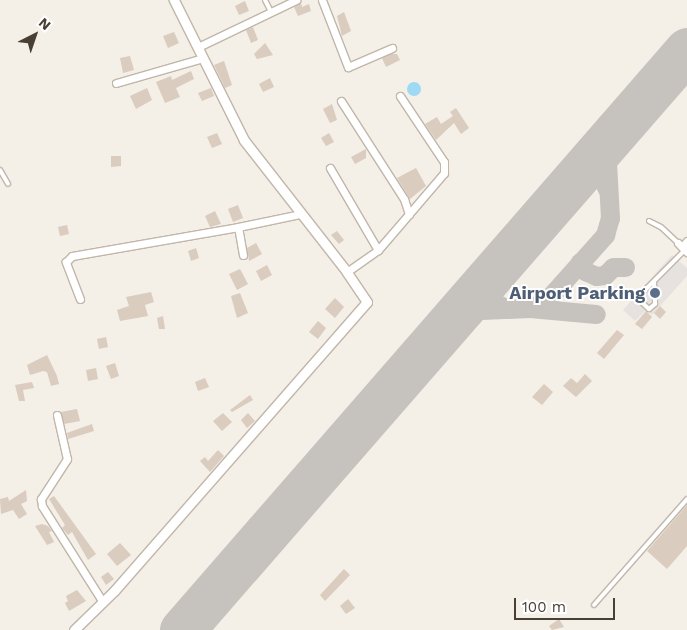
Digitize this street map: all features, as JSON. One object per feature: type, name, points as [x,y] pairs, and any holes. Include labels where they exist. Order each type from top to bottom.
[{"type":"street","points":[[74,630],[103,602],[366,302],[347,272],[244,140],[174,0]]},
{"type":"street","points":[[198,47],[296,0]]},
{"type":"street","points":[[322,0],[348,67],[392,48]]},
{"type":"street","points":[[116,84],[204,58]]},
{"type":"street","points":[[347,272],[378,250],[444,172],[444,162],[400,96]]},
{"type":"street","points":[[341,101],[404,199],[409,214]]},
{"type":"street","points":[[330,168],[378,250]]},
{"type":"street","points":[[80,299],[66,262],[72,256],[238,227],[300,214]]},
{"type":"street","points":[[238,227],[243,255]]},
{"type":"street","points":[[57,415],[67,459],[41,499],[42,506],[103,602]]},
{"type":"lane","points":[[265,0],[271,12]]},
{"type":"lane","points":[[0,170],[2,177],[8,184]]},
{"type":"lane","points":[[649,221],[660,226],[684,247],[654,282],[637,298],[649,309],[656,304],[654,282]]},
{"type":"lane","points":[[594,605],[687,499]]},
{"type":"shaded area","name":"Airport Parking","points":[[672,255],[687,268],[687,276],[652,315],[646,310],[635,321],[623,310]]},
{"type":"water","points":[[411,82],[417,82],[421,89],[417,96],[411,96],[407,92],[407,86]]},
{"type":"building","points":[[245,1],[249,11],[239,15],[235,6]]},
{"type":"building","points":[[301,3],[302,7],[309,4],[311,11],[298,16],[294,7]]},
{"type":"building","points":[[344,12],[351,31],[342,36],[337,16]]},
{"type":"building","points":[[253,27],[258,40],[251,43],[246,30]]},
{"type":"building","points":[[174,32],[179,43],[168,48],[163,36]]},
{"type":"building","points":[[265,43],[273,55],[257,59],[254,54]]},
{"type":"building","points":[[391,54],[397,54],[400,60],[386,67],[382,58]]},
{"type":"building","points":[[130,56],[134,70],[123,73],[120,58]]},
{"type":"building","points":[[224,61],[232,85],[225,88],[214,65]]},
{"type":"building","points":[[191,71],[194,79],[176,88],[180,97],[165,103],[156,82],[171,76],[172,80]]},
{"type":"building","points":[[270,78],[274,87],[263,92],[259,84]]},
{"type":"building","points":[[147,88],[152,100],[136,109],[130,96]]},
{"type":"building","points":[[211,88],[214,96],[202,101],[198,93]]},
{"type":"building","points":[[332,104],[337,120],[330,123],[323,109]]},
{"type":"building","points":[[456,108],[469,128],[461,134],[454,123],[436,140],[425,124],[437,117],[441,124],[453,116],[450,112]]},
{"type":"building","points":[[217,133],[222,144],[212,148],[207,137]]},
{"type":"building","points":[[329,133],[334,142],[326,146],[321,138]]},
{"type":"building","points":[[366,149],[366,158],[355,164],[351,157]]},
{"type":"building","points":[[111,156],[121,156],[121,166],[111,167]]},
{"type":"building","points":[[416,168],[426,186],[410,199],[397,178]]},
{"type":"building","points":[[238,205],[243,218],[233,222],[228,209]]},
{"type":"building","points":[[215,211],[221,224],[210,227],[205,216]]},
{"type":"building","points":[[67,225],[69,234],[60,236],[58,227]]},
{"type":"building","points":[[337,231],[344,240],[339,244],[331,235]]},
{"type":"building","points":[[256,243],[262,254],[249,261],[247,248]]},
{"type":"building","points":[[196,248],[199,258],[191,261],[188,251]]},
{"type":"building","points":[[267,265],[272,275],[261,281],[256,271]]},
{"type":"building","points":[[240,269],[248,284],[237,290],[229,274]]},
{"type":"building","points":[[151,292],[154,302],[145,305],[148,316],[120,321],[117,310],[129,306],[126,297]]},
{"type":"building","points":[[240,293],[248,313],[237,318],[231,296]]},
{"type":"building","points":[[335,298],[344,307],[335,318],[325,309]]},
{"type":"building","points":[[660,306],[666,312],[660,319],[654,313]]},
{"type":"building","points":[[646,311],[652,317],[642,329],[635,324]]},
{"type":"building","points":[[163,316],[165,329],[159,329],[157,318]]},
{"type":"building","points":[[318,321],[326,328],[318,339],[309,332]]},
{"type":"building","points":[[617,330],[624,335],[604,359],[597,353]]},
{"type":"building","points":[[106,337],[108,347],[99,349],[97,339]]},
{"type":"building","points":[[47,355],[59,384],[51,386],[47,372],[43,371],[30,375],[27,365]]},
{"type":"building","points":[[115,363],[119,376],[111,379],[106,366]]},
{"type":"building","points":[[96,368],[98,379],[88,381],[86,370]]},
{"type":"building","points":[[585,374],[592,381],[576,397],[563,386],[571,378],[577,383]]},
{"type":"building","points":[[205,378],[209,387],[198,391],[195,382]]},
{"type":"building","points":[[32,382],[34,388],[23,390],[25,401],[19,401],[15,385]]},
{"type":"building","points":[[544,384],[553,392],[542,405],[532,397]]},
{"type":"building","points":[[250,395],[253,400],[232,412],[230,410]]},
{"type":"building","points":[[77,409],[80,421],[64,424],[61,412]]},
{"type":"building","points":[[223,413],[232,422],[222,431],[213,421]]},
{"type":"building","points":[[248,413],[255,421],[247,428],[241,420]]},
{"type":"building","points":[[92,424],[94,431],[68,439],[67,433]]},
{"type":"building","points":[[218,450],[224,456],[210,472],[200,461],[205,457],[208,461]]},
{"type":"building","points":[[26,490],[27,501],[21,504],[27,514],[19,519],[13,510],[1,514],[0,499],[8,497],[9,501]]},
{"type":"building","points":[[54,496],[96,554],[88,560],[72,532],[68,535],[62,528],[65,525],[49,499]]},
{"type":"building","points":[[687,505],[687,546],[667,569],[647,551]]},
{"type":"building","points":[[42,524],[48,526],[52,531],[49,532],[54,542],[47,545],[35,526]]},
{"type":"building","points":[[120,543],[131,555],[117,566],[107,554]]},
{"type":"building","points":[[344,569],[350,575],[325,601],[320,595]]},
{"type":"building","points":[[108,572],[114,579],[106,585],[101,577]]},
{"type":"building","points":[[77,590],[86,601],[69,611],[65,603],[68,601],[66,596]]},
{"type":"building","points":[[348,599],[355,608],[346,614],[340,606]]},
{"type":"building","points":[[559,619],[564,627],[552,630],[549,626]]},
{"type":"taxiway","points":[[530,308],[546,301],[605,235],[610,218],[606,144]]},
{"type":"taxiway","points":[[570,185],[580,177],[593,176],[603,181],[608,191]]},
{"type":"taxiway","points":[[580,262],[585,271],[596,276],[605,275],[613,267],[625,267]]},
{"type":"taxiway","points":[[501,264],[486,287],[492,301],[507,309]]},
{"type":"taxiway","points":[[460,311],[530,308],[596,314]]},
{"type":"runway","points":[[182,630],[687,50]]},
{"type":"place","name":"Airport Parking","points":[[655,293]]}]
